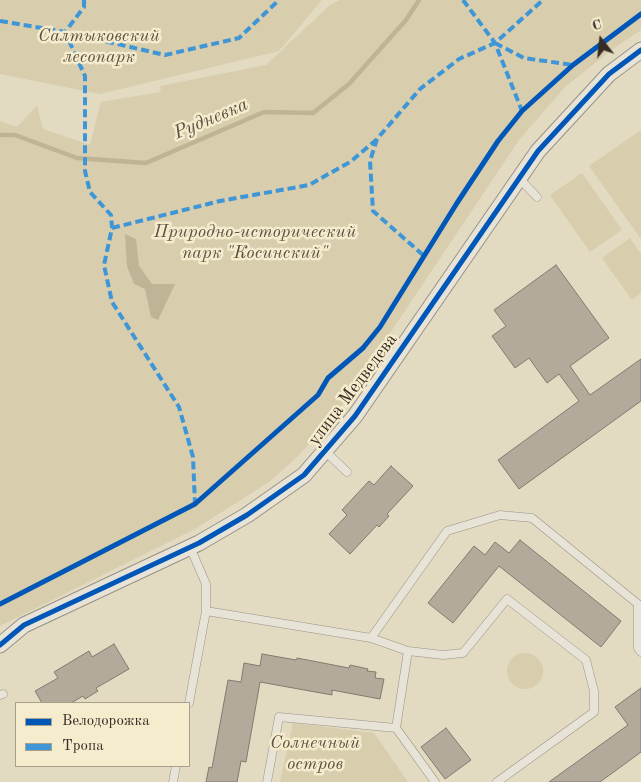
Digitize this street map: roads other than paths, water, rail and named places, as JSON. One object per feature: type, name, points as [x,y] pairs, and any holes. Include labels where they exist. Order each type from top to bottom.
[{"type":"street","name":"улица Медведева","points":[[0,644],[24,625],[190,547],[247,515],[304,474],[326,452],[355,416],[538,150],[609,74],[641,50]]},
{"type":"lane","points":[[519,178],[537,197]]},
{"type":"lane","points":[[326,452],[347,472]]},
{"type":"lane","points":[[371,638],[447,531],[500,515],[532,518],[638,604],[638,648],[641,652]]},
{"type":"lane","points":[[188,702],[206,611],[206,584],[190,547]]},
{"type":"lane","points":[[206,611],[371,638],[408,650],[443,655],[463,654],[507,599],[586,660],[594,691],[594,712],[497,782]]},
{"type":"lane","points":[[408,650],[396,728],[435,782]]},
{"type":"lane","points":[[267,782],[280,717],[396,728]]},
{"type":"lane","points":[[173,782],[176,767]]},
{"type":"waterway","name":"Рудневка","points":[[0,135],[15,135],[77,158],[146,163],[264,112],[313,113],[349,84],[406,20],[419,0]]},
{"type":"park label","name":"Салтыковский лесопарк","points":[[99,46]]},
{"type":"park label","name":"Природно-исторический парк \"Косинский\"","points":[[255,242]]},
{"type":"park label","name":"Солнечный остров","points":[[315,753]]}]
